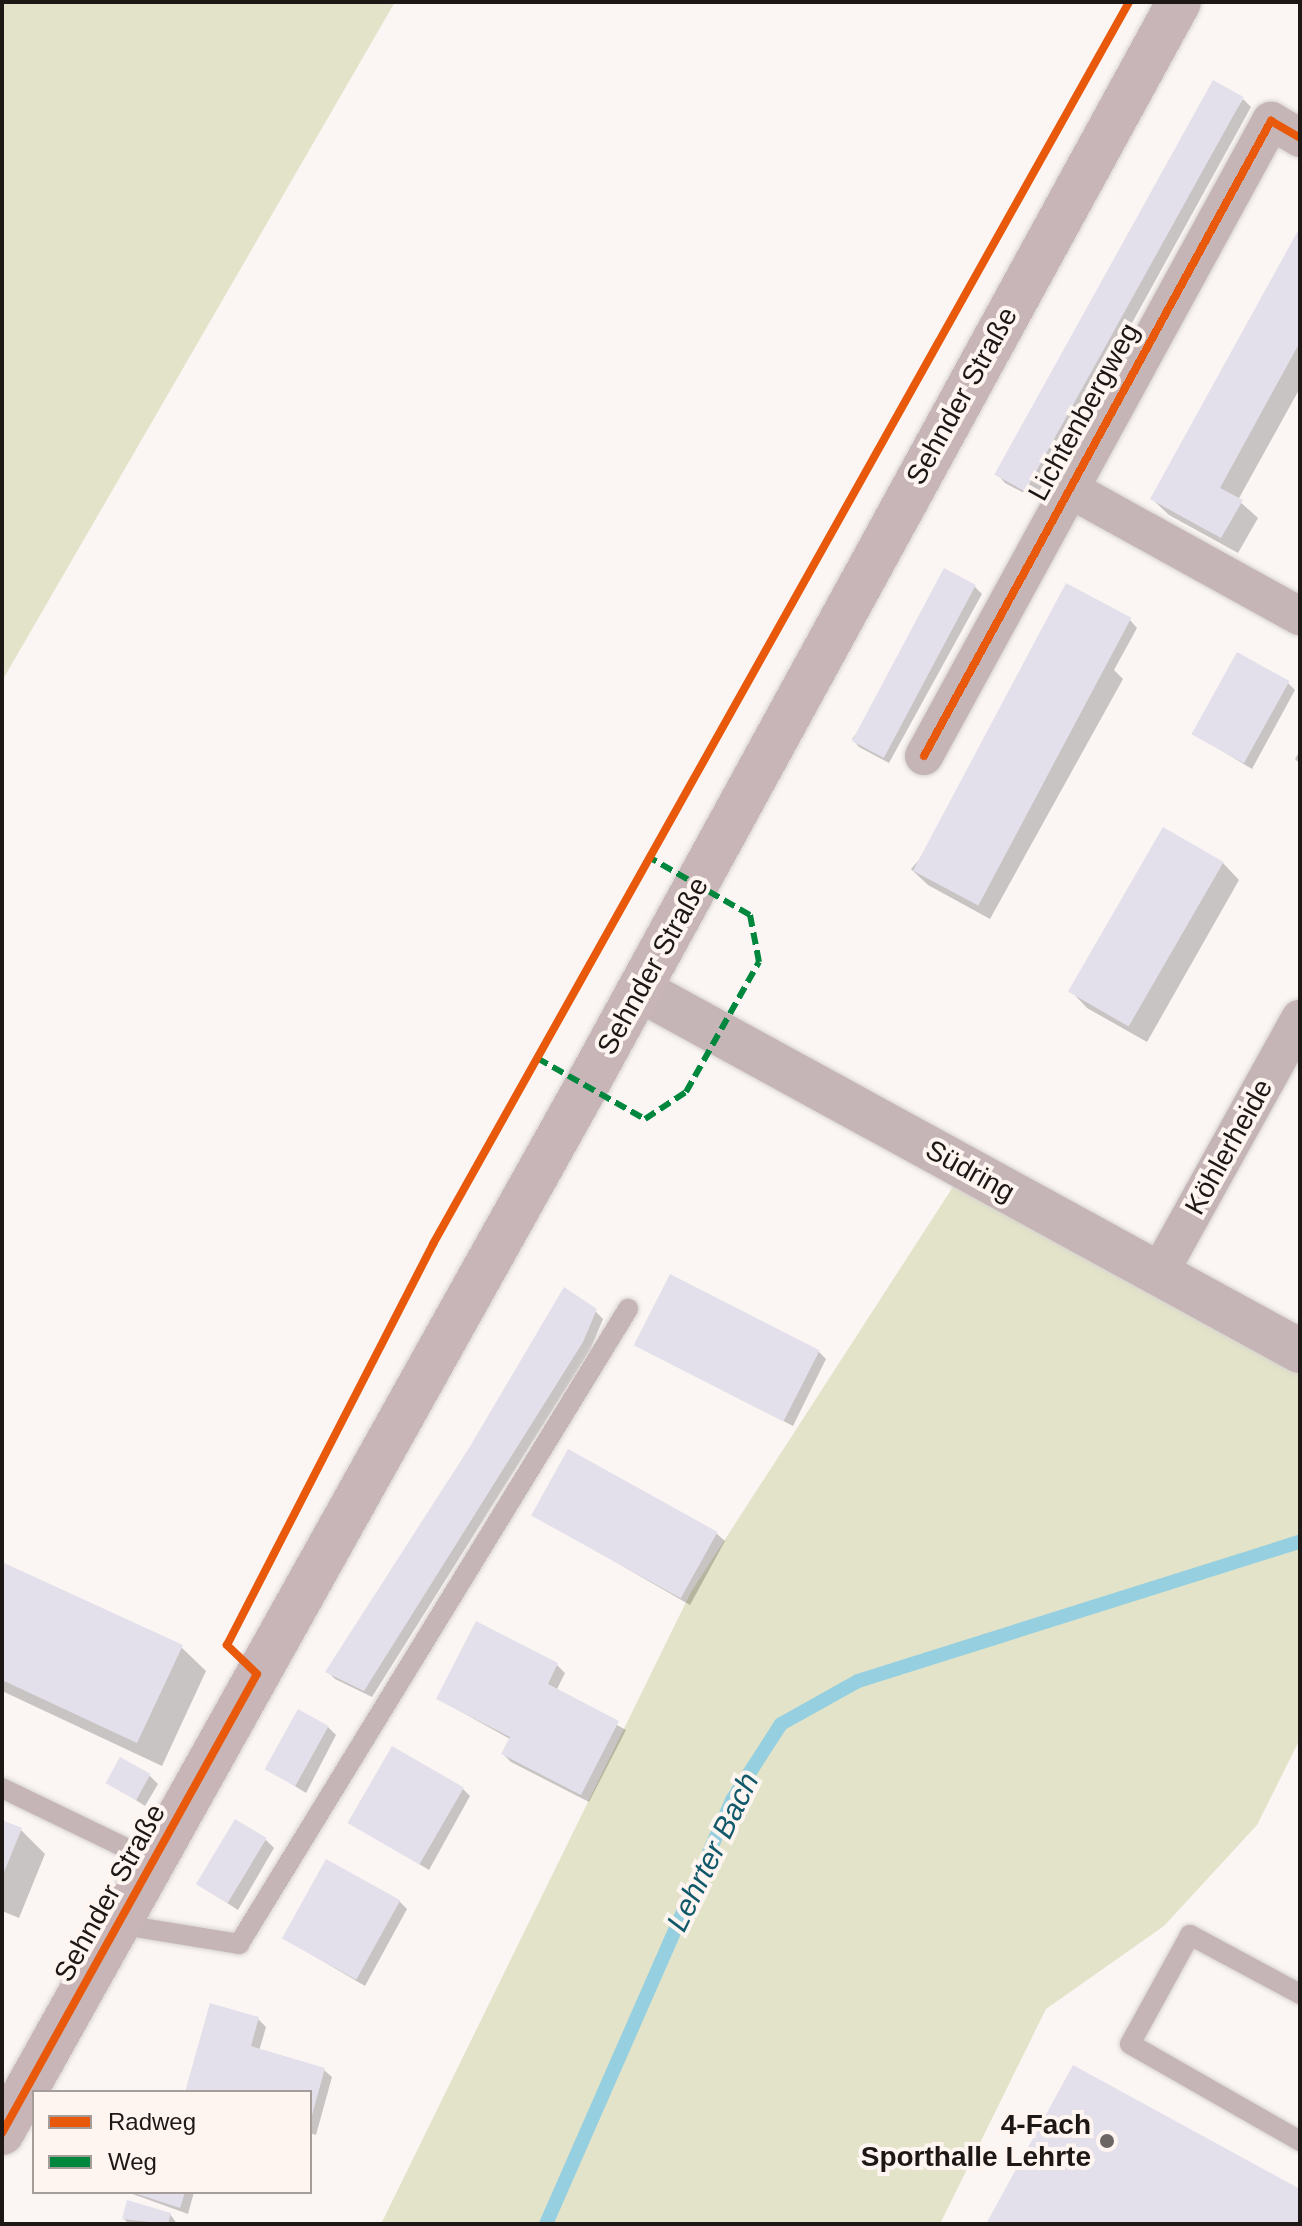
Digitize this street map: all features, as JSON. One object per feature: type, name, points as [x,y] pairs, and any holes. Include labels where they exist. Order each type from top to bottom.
[{"type":"main road","name":"Sehnder Straße","points":[[2,2133],[640,990],[1179,2]]},
{"type":"street","name":"Lichtenbergweg","points":[[924,756],[1066,487],[1271,121],[1300,138]]},
{"type":"street","name":"Lichtenbergweg","points":[[1066,487],[1300,616]]},
{"type":"street","name":"Südring","points":[[640,990],[1300,1351]]},
{"type":"street","name":"Köhlerheide","points":[[1158,1275],[1300,1019]]},
{"type":"lane","name":"Sehnder Straße","points":[[117,1924],[239,1944],[628,1309]]},
{"type":"lane","points":[[2,1788],[153,1861]]},
{"type":"lane","points":[[1300,1994],[1190,1935],[1130,2044],[1300,2141]]},
{"type":"green space","points":[[2,2],[395,2],[2,681]]},
{"type":"green space","points":[[958,1179],[1300,1369],[1300,1739],[1257,1825],[1164,1926],[1046,2009],[940,2224],[381,2224],[691,1592]]},
{"type":"building","points":[[1213,80],[1244,97],[1025,491],[994,474]]},
{"type":"building","points":[[1300,227],[1300,342],[1220,488],[1243,500],[1221,538],[1150,499]]},
{"type":"building","points":[[944,568],[976,585],[884,758],[852,741]]},
{"type":"building","points":[[1066,583],[1131,618],[978,906],[913,871]]},
{"type":"building","points":[[1237,652],[1289,681],[1244,763],[1191,734]]},
{"type":"building","points":[[1163,827],[1224,862],[1129,1027],[1068,992]]},
{"type":"building","points":[[670,1274],[820,1350],[783,1422],[634,1345]]},
{"type":"building","points":[[564,1287],[597,1309],[583,1342],[364,1691],[325,1672],[469,1448]]},
{"type":"building","points":[[568,1449],[718,1532],[681,1598],[531,1515]]},
{"type":"building","points":[[2,1562],[183,1645],[137,1743],[2,1680]]},
{"type":"building","points":[[476,1621],[558,1663],[548,1684],[619,1721],[581,1795],[501,1754],[510,1737],[436,1699]]},
{"type":"building","points":[[298,1709],[329,1726],[295,1786],[265,1769]]},
{"type":"building","points":[[392,1746],[464,1788],[419,1865],[348,1823]]},
{"type":"building","points":[[120,1757],[151,1774],[136,1800],[105,1783]]},
{"type":"building","points":[[235,1819],[267,1838],[228,1903],[196,1884]]},
{"type":"building","points":[[2,1820],[22,1828],[2,1877]]},
{"type":"building","points":[[326,1859],[400,1900],[356,1980],[282,1939]]},
{"type":"building","points":[[210,2003],[259,2017],[251,2046],[325,2068],[312,2115],[312,2090],[186,2090]]},
{"type":"building","name":"4-Fach Sporthalle Lehrte","points":[[1073,2065],[1300,2189],[1300,2224],[986,2224]]},
{"type":"building","points":[[137,2194],[184,2194],[180,2208]]},
{"type":"building","points":[[127,2200],[171,2213],[168,2224],[122,2219]]},
{"type":"waterway","name":"Lehrter Bach","points":[[546,2224],[732,1800],[781,1724],[858,1681],[1300,1542]]},
{"type":"marked path","points":[[537,1058],[645,1119],[686,1092],[759,962],[750,915],[647,856]]},
{"type":"cycle path","points":[[2,2133],[257,1674],[227,1645],[433,1244],[1129,2]]},
{"type":"cycle path","points":[[924,756],[1271,121],[1300,138]]},
{"type":"place","name":"4-Fach Sporthalle Lehrte","points":[[1107,2141]]}]
